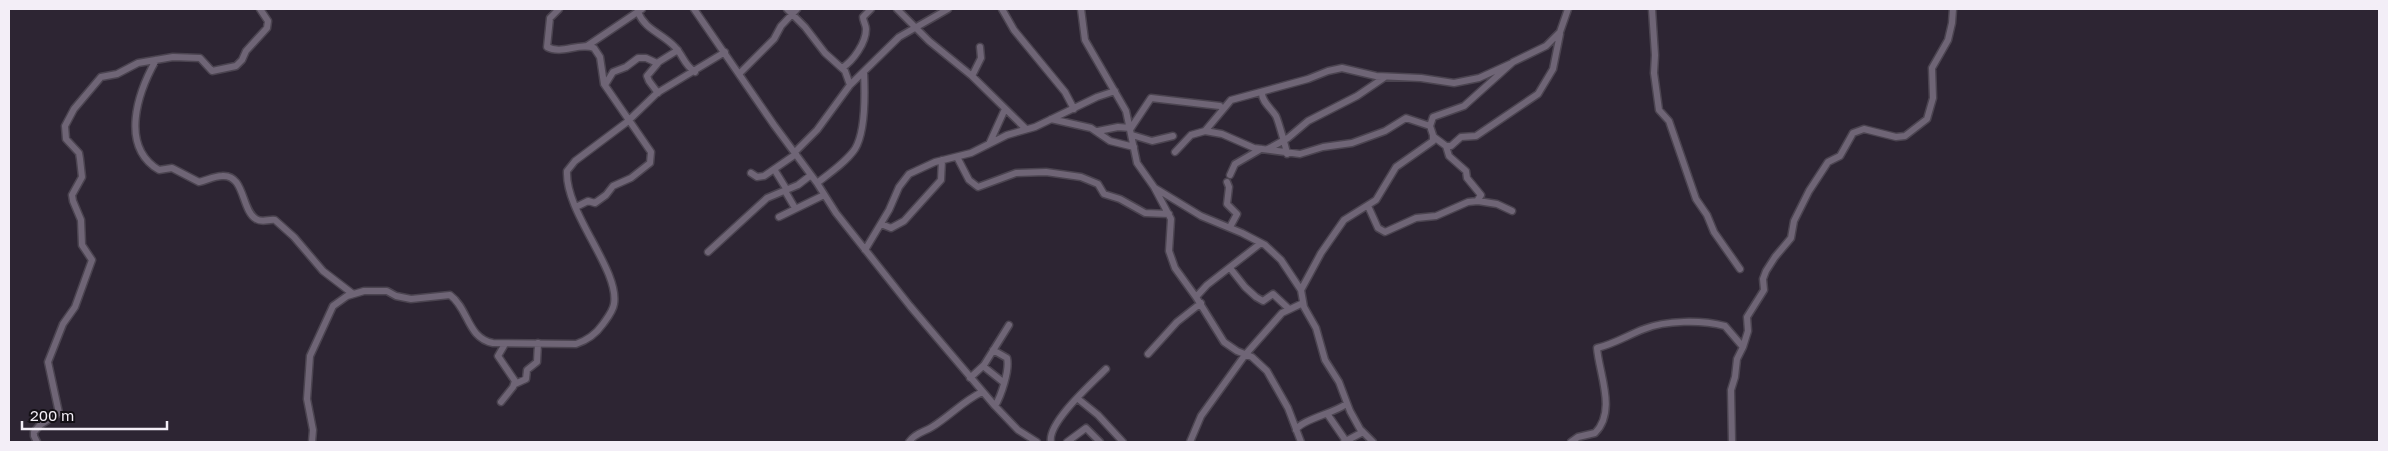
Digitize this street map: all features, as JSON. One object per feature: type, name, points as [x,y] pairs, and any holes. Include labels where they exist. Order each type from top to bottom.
[{"type":"street","points":[[37,442],[34,436],[36,430],[59,413],[48,368],[49,358],[63,324],[75,307],[92,260],[82,244],[81,220],[72,195],[83,173],[79,153],[66,139],[65,126],[74,108],[101,77],[117,74],[138,63],[172,57],[198,58],[212,70],[232,69],[241,62],[247,50],[267,28],[268,21],[260,9]]},
{"type":"street","points":[[559,9],[550,18],[546,47],[570,50],[586,46],[640,10],[649,28],[678,50],[687,66],[695,72]]},
{"type":"street","points":[[694,9],[740,73],[774,125],[817,183],[838,216],[982,392],[1018,430],[1037,442]]},
{"type":"street","points":[[740,73],[774,39],[789,12],[797,9]]},
{"type":"street","points":[[842,68],[854,56],[863,42],[866,30],[863,17],[871,9]]},
{"type":"street","points":[[897,9],[915,28],[972,76],[1015,116],[1026,129]]},
{"type":"street","points":[[751,173],[759,178],[796,153],[817,130],[850,85],[891,44],[948,9]]},
{"type":"street","points":[[1002,9],[1014,30],[1065,92],[1074,108]]},
{"type":"street","points":[[1081,9],[1086,40],[1126,110],[1132,131],[1137,163],[1154,187],[1172,222],[1169,242],[1171,258],[1179,274],[1201,303],[1213,327],[1224,342],[1245,355],[1252,357],[1266,371],[1288,408],[1301,442]]},
{"type":"street","points":[[1446,146],[1453,145],[1461,137],[1476,136],[1538,94],[1553,69],[1560,32],[1568,9]]},
{"type":"street","points":[[1652,9],[1655,49],[1654,73],[1659,110],[1669,121],[1696,199],[1707,215],[1714,232],[1740,269]]},
{"type":"street","points":[[1732,442],[1730,390],[1737,359],[1748,330],[1747,317],[1764,290],[1763,282],[1766,271],[1775,256],[1791,238],[1799,211],[1808,191],[1828,162],[1840,156],[1853,133],[1859,130],[1905,136],[1927,119],[1933,98],[1932,68],[1948,40],[1953,9]]},
{"type":"street","points":[[789,12],[805,27],[825,53],[842,68],[848,76],[850,85]]},
{"type":"street","points":[[1215,121],[1220,106],[1230,98],[1262,92],[1336,69],[1454,83],[1479,78],[1546,46],[1560,32]]},
{"type":"street","points":[[576,207],[588,201],[597,202],[613,186],[631,178],[650,162],[649,148],[605,85],[599,54],[594,48],[586,46]]},
{"type":"street","points":[[972,76],[982,58],[980,47]]},
{"type":"street","points":[[658,93],[649,81],[648,76],[658,63],[678,50]]},
{"type":"street","points":[[312,442],[313,430],[307,399],[311,352],[333,306],[353,294],[383,290],[403,299],[450,295],[466,316],[476,335],[486,342],[564,345],[582,342],[598,332],[614,304],[613,290],[608,273],[576,207],[567,176],[569,167],[629,120],[658,93],[725,52]]},
{"type":"street","points":[[605,85],[613,72],[626,67],[638,58],[646,58],[653,63],[658,63]]},
{"type":"street","points":[[156,60],[141,93],[134,116],[138,145],[153,166],[159,170],[172,168],[199,182],[223,176],[227,177],[239,185],[250,214],[259,221],[275,220],[294,237],[323,271],[353,294]]},
{"type":"street","points":[[1477,201],[1481,195],[1467,178],[1466,171],[1449,156],[1446,146],[1434,137],[1430,126],[1433,117],[1464,106],[1513,62]]},
{"type":"street","points":[[817,183],[852,152],[858,142],[864,108],[864,72]]},
{"type":"street","points":[[1230,227],[1237,215],[1227,204],[1228,179],[1235,164],[1283,141],[1308,121],[1357,96],[1386,76]]},
{"type":"street","points":[[865,250],[904,180],[921,167],[971,153],[990,142],[1051,119],[1115,91]]},
{"type":"street","points":[[1262,92],[1262,98],[1277,118],[1287,154]]},
{"type":"street","points":[[1132,131],[1151,98],[1220,106]]},
{"type":"street","points":[[1205,131],[1230,101],[1235,98]]},
{"type":"street","points":[[990,142],[1005,108]]},
{"type":"street","points":[[1175,152],[1191,135],[1205,131],[1222,134],[1241,144],[1287,154],[1300,154],[1323,146],[1352,144],[1386,131],[1406,118],[1430,126]]},
{"type":"street","points":[[1051,119],[1098,131],[1110,141],[1134,147]]},
{"type":"street","points":[[1098,131],[1115,127],[1132,131],[1152,141],[1173,136]]},
{"type":"street","points":[[1301,290],[1321,253],[1344,220],[1368,206],[1379,195],[1396,167],[1408,157],[1424,148],[1434,137]]},
{"type":"street","points":[[957,156],[969,180],[978,187],[1016,173],[1046,172],[1081,177],[1098,184],[1104,194],[1120,199],[1145,213],[1168,214]]},
{"type":"street","points":[[881,224],[891,228],[904,220],[941,180],[942,160]]},
{"type":"street","points":[[774,169],[795,208]]},
{"type":"street","points":[[708,252],[767,198],[786,191],[811,175]]},
{"type":"street","points":[[1154,187],[1201,216],[1230,227],[1281,260],[1301,290],[1303,303],[1316,328],[1323,355],[1339,382],[1346,404],[1363,432],[1373,442]]},
{"type":"street","points":[[779,217],[824,195]]},
{"type":"street","points":[[1368,206],[1378,228],[1385,232],[1416,218],[1436,216],[1463,203],[1477,201],[1497,204],[1512,211]]},
{"type":"street","points":[[1196,297],[1207,285],[1257,244]]},
{"type":"street","points":[[1230,268],[1256,297],[1264,300],[1275,295],[1290,308]]},
{"type":"street","points":[[1148,354],[1177,322],[1201,303]]},
{"type":"street","points":[[1190,442],[1201,416],[1245,355],[1278,317],[1290,308],[1303,303]]},
{"type":"street","points":[[1571,442],[1597,431],[1605,414],[1604,381],[1597,348],[1646,328],[1662,324],[1691,322],[1724,326],[1743,347]]},
{"type":"street","points":[[970,378],[983,366],[1009,325]]},
{"type":"street","points":[[501,402],[514,384],[526,379],[527,370],[537,362],[538,343]]},
{"type":"street","points":[[504,344],[497,355],[513,376],[514,384]]},
{"type":"street","points":[[993,350],[1008,360],[1002,395],[995,406]]},
{"type":"street","points":[[983,366],[1003,382]]},
{"type":"street","points":[[1051,442],[1051,432],[1055,426],[1077,398],[1106,369]]},
{"type":"street","points":[[909,442],[915,435],[930,428],[968,399],[982,392]]},
{"type":"street","points":[[1077,398],[1098,415],[1120,440]]},
{"type":"street","points":[[1296,430],[1302,423],[1328,415],[1346,404]]},
{"type":"street","points":[[1328,415],[1345,442],[1363,432]]},
{"type":"street","points":[[1067,442],[1085,428],[1089,429],[1100,442]]},
{"type":"street","points":[[1582,436],[1590,442]]},
{"type":"street","points":[[1110,442],[1120,440]]}]
